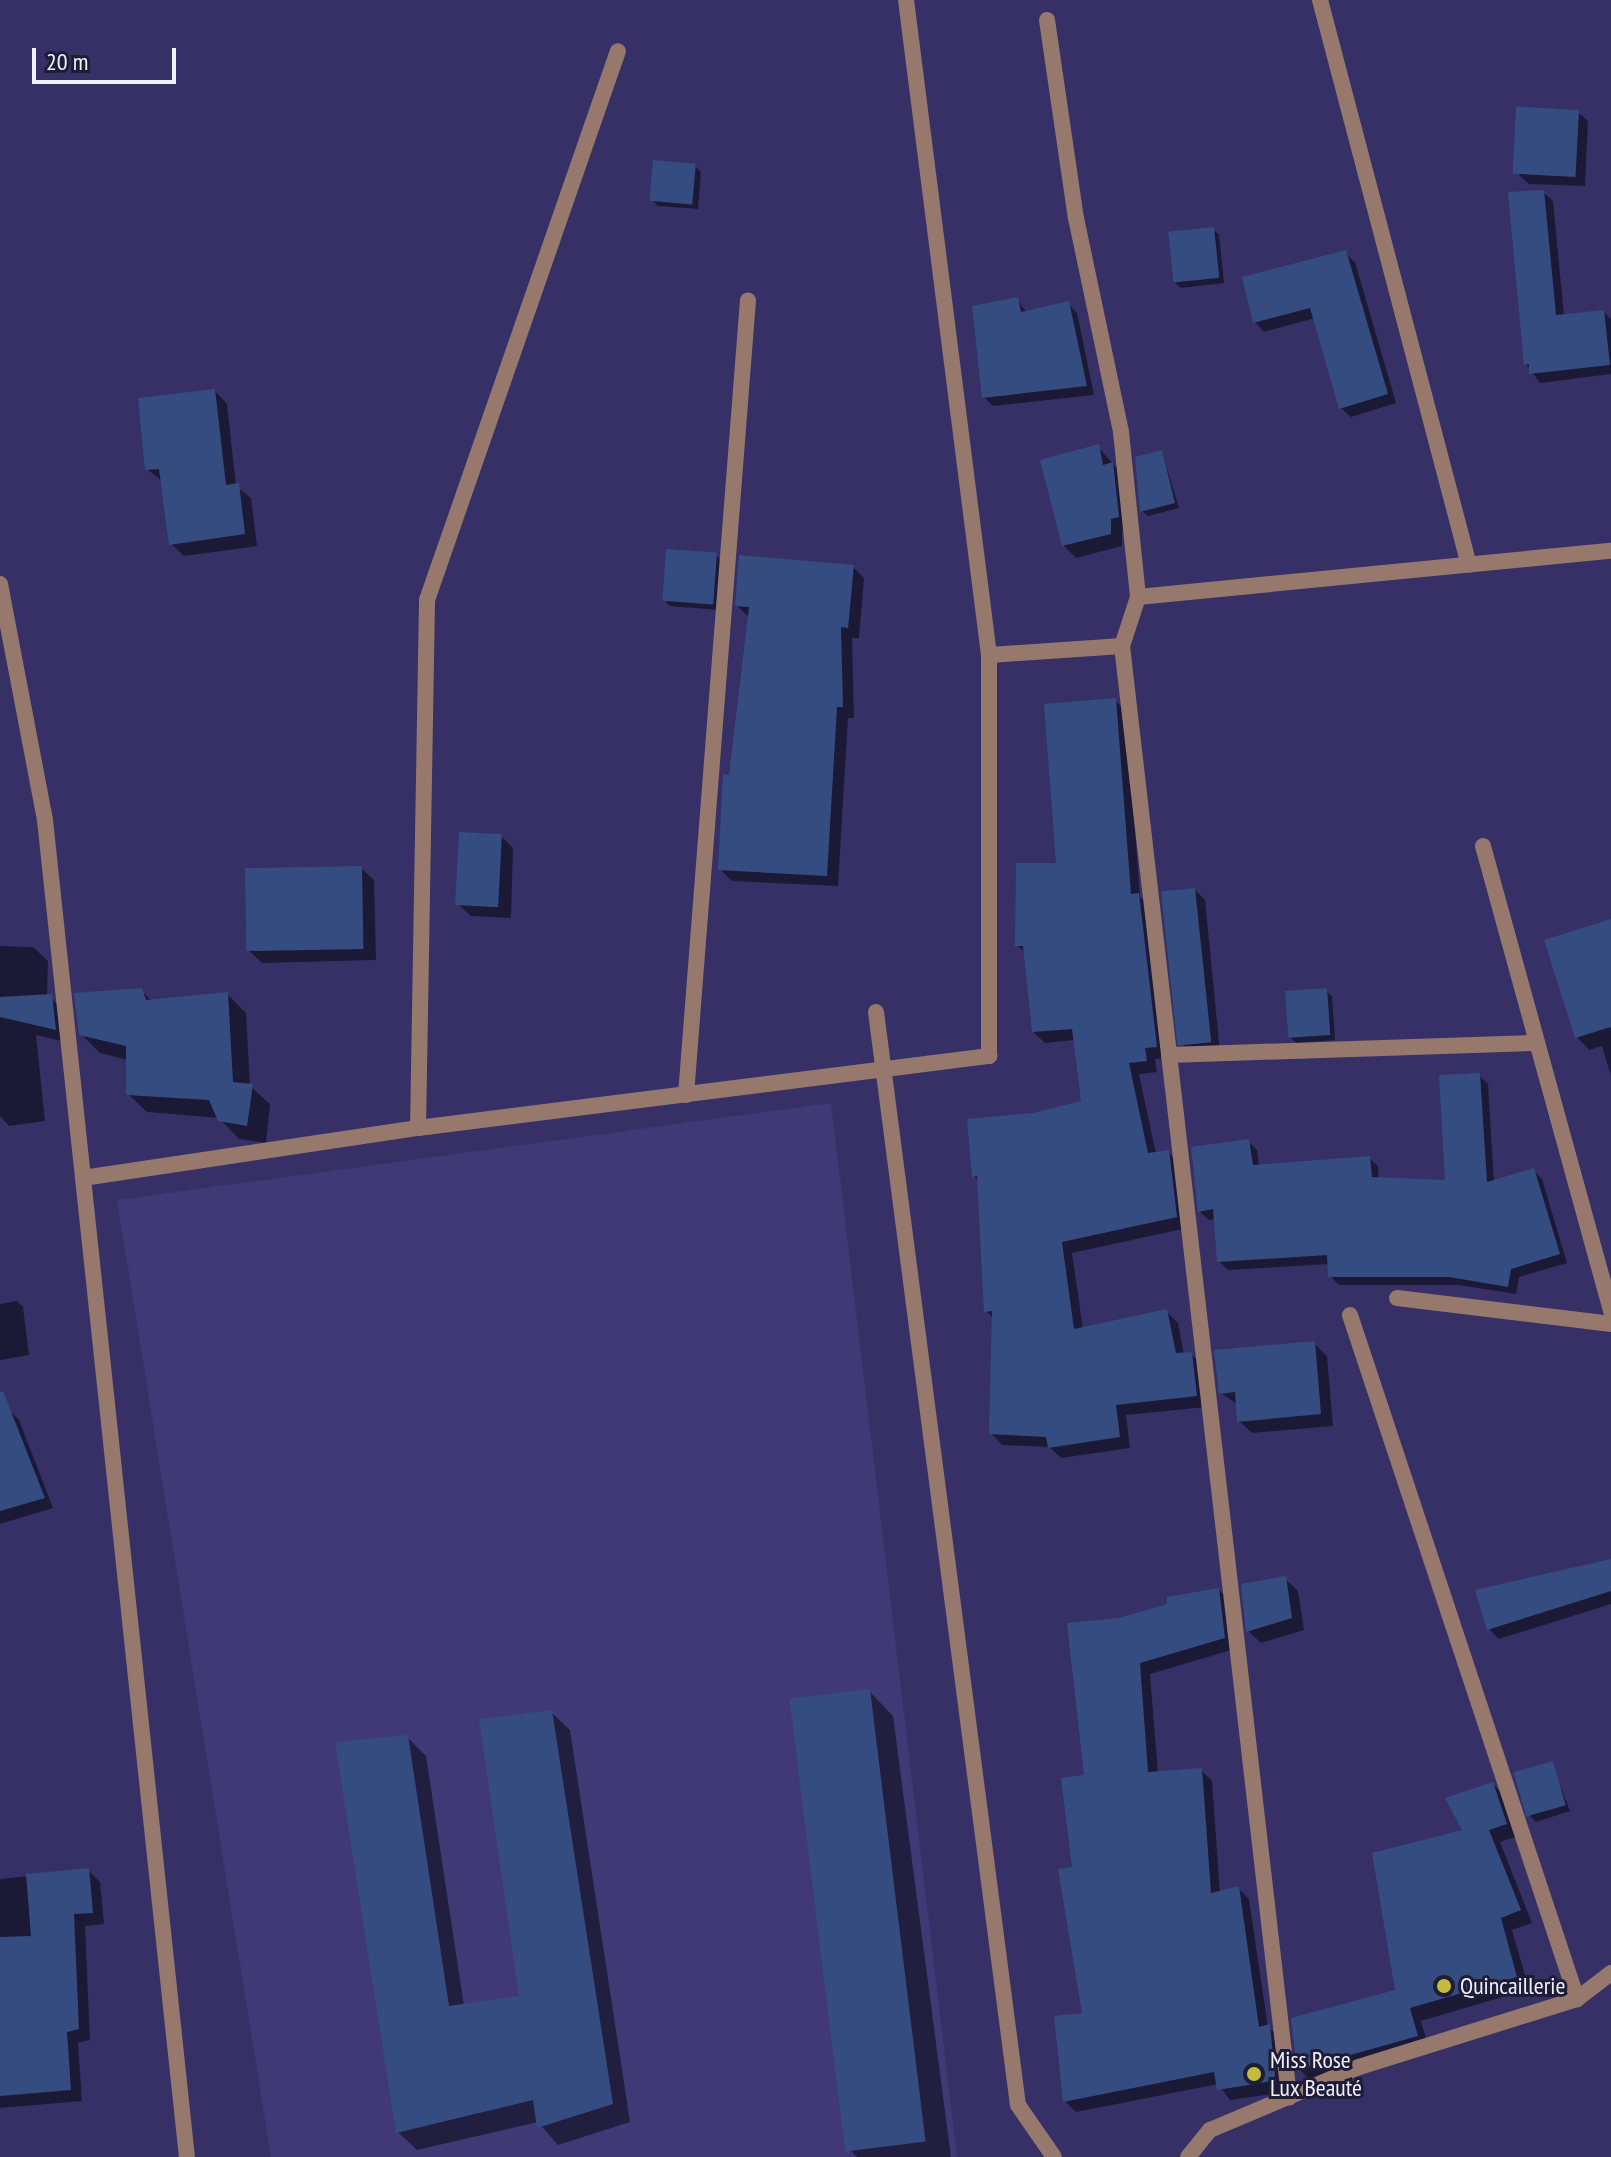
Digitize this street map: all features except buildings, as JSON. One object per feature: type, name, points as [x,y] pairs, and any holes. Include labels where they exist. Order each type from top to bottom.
[{"type":"street","points":[[83,1178],[418,1128],[989,1056],[989,655],[906,0]]},
{"type":"street","points":[[1320,0],[1469,565]]},
{"type":"street","points":[[1047,20],[1076,218],[1121,432],[1138,597],[1122,646],[1289,2097]]},
{"type":"street","points":[[418,1128],[427,600],[618,51]]},
{"type":"street","points":[[686,1095],[748,300]]},
{"type":"street","points":[[1138,597],[1611,551]]},
{"type":"street","points":[[0,584],[45,820],[187,2157]]},
{"type":"street","points":[[989,655],[1122,646]]},
{"type":"street","points":[[1483,846],[1611,1312]]},
{"type":"street","points":[[876,1012],[1018,2105],[1054,2157]]},
{"type":"street","points":[[1169,1055],[1537,1043]]},
{"type":"street","points":[[1397,1298],[1611,1324]]},
{"type":"street","points":[[1350,1315],[1577,1999]]},
{"type":"street","points":[[1188,2157],[1210,2130],[1359,2067],[1577,1999],[1611,1973]]},
{"type":"shaded area","points":[[831,1103],[957,2157],[271,2157],[117,1200]]},
{"type":"place","name":"Quincaillerie","points":[[1444,1986]]},
{"type":"place","name":"Miss Rose Lux Beauté","points":[[1254,2074]]}]
